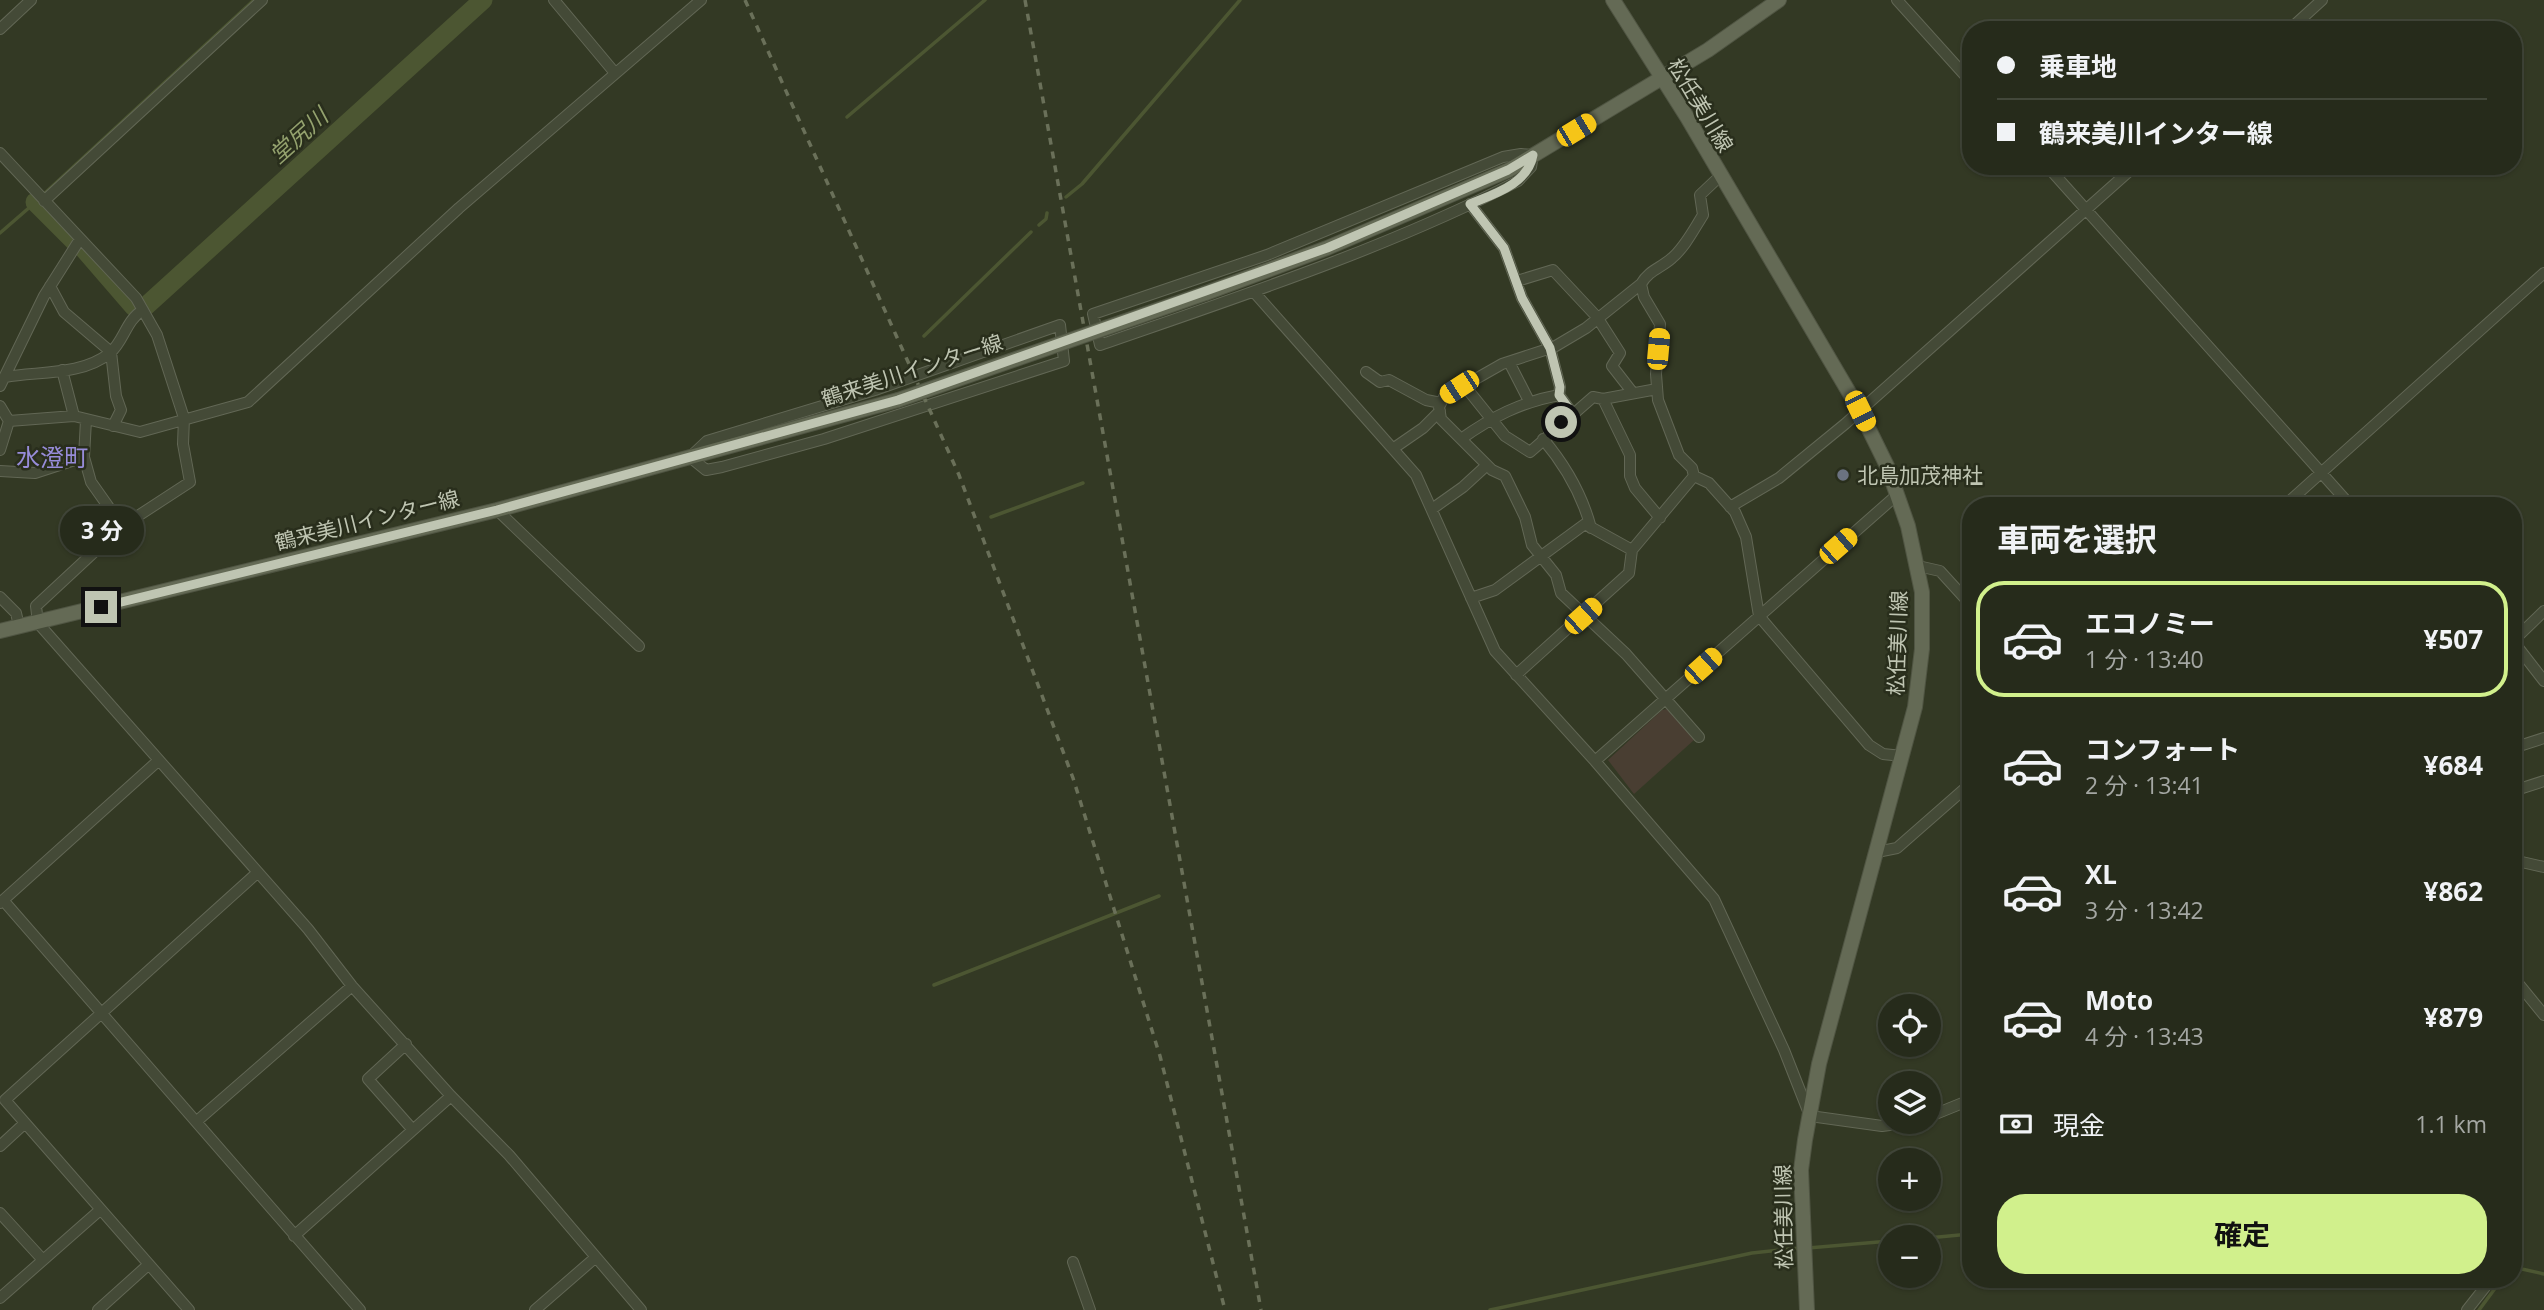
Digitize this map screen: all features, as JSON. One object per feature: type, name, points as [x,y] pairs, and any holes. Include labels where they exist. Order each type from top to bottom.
[{"type":"main road","name":"松任美川線","points":[[1613,0],[1860,411],[1898,494],[1918,566],[1922,649],[1915,707],[1819,1064],[1801,1170],[1807,1310]]},
{"type":"main road","name":"鶴来美川インター線","points":[[0,631],[497,510],[898,400],[1206,293],[1327,248],[1508,170],[1661,79],[1747,25],[1779,0]]},
{"type":"street","points":[[0,29],[31,0]]},
{"type":"street","points":[[44,201],[262,0]]},
{"type":"street","points":[[554,0],[615,73]]},
{"type":"street","points":[[9,421],[74,416],[140,432],[248,402],[459,208],[701,0]]},
{"type":"street","points":[[1897,0],[1962,72]]},
{"type":"street","points":[[2299,21],[2322,0]]},
{"type":"street","points":[[0,153],[143,310],[157,335],[184,418],[183,444],[190,482],[114,534],[36,606],[38,623],[308,929],[352,986],[451,1096],[509,1155],[641,1310]]},
{"type":"street","points":[[1533,155],[1531,167],[1518,181],[1404,235],[1254,292],[1100,345],[1093,314],[1292,246],[1503,158],[1533,155]]},
{"type":"street","points":[[2055,175],[2343,497]]},
{"type":"street","points":[[1730,507],[1779,478],[1860,411],[2126,175]]},
{"type":"street","points":[[1394,448],[1423,428],[1440,407],[1444,397],[1509,362],[1550,348],[1586,328],[1641,284],[1651,271],[1672,258],[1686,240],[1703,215],[1700,195],[1719,177]]},
{"type":"street","points":[[1470,204],[1504,248],[1522,298],[1550,348],[1560,387],[1559,395],[1572,413]]},
{"type":"street","points":[[2,382],[50,286],[80,239]]},
{"type":"street","points":[[1517,281],[1553,270],[1597,317],[1620,353],[1612,366],[1633,393]]},
{"type":"street","points":[[2294,497],[2544,273]]},
{"type":"street","points":[[1516,675],[1629,573],[1632,550],[1693,476],[1692,468],[1679,455],[1657,389],[1660,324],[1644,297],[1641,284]]},
{"type":"street","points":[[50,286],[64,312],[111,352],[116,396],[121,410],[113,426]]},
{"type":"street","points":[[1254,292],[1416,475],[1495,651],[1595,761],[1714,899],[1784,1050],[1810,1116],[1878,1125]]},
{"type":"street","points":[[2,382],[80,369],[111,352],[134,315],[143,310]]},
{"type":"street","points":[[1060,325],[1064,361],[824,439],[722,467],[706,470],[690,457],[707,441],[875,390],[1060,325]]},
{"type":"street","points":[[1509,362],[1529,401]]},
{"type":"street","points":[[62,370],[74,416]]},
{"type":"street","points":[[1366,372],[1380,382],[1389,380],[1440,407]]},
{"type":"street","points":[[1464,385],[1505,436],[1530,452],[1593,397],[1603,399],[1657,389]]},
{"type":"street","points":[[1461,439],[1491,417],[1529,401],[1559,395]]},
{"type":"street","points":[[1603,399],[1630,455],[1630,476],[1635,488],[1660,518]]},
{"type":"street","points":[[0,406],[9,421],[0,450]]},
{"type":"street","points":[[1440,407],[1441,419],[1487,465],[1506,476],[1525,516],[1532,545],[1556,575],[1561,593],[1626,654],[1699,737]]},
{"type":"street","points":[[86,421],[84,457],[91,482],[110,509],[114,534]]},
{"type":"street","points":[[1543,439],[1559,458],[1574,484],[1591,528]]},
{"type":"street","points":[[0,471],[35,473],[84,457]]},
{"type":"street","points":[[1432,509],[1463,487],[1487,465]]},
{"type":"street","points":[[1693,476],[1709,482],[1730,507],[1746,537],[1759,616],[1869,745],[1883,754],[1902,756]]},
{"type":"street","points":[[1595,761],[1898,494]]},
{"type":"street","points":[[497,510],[639,646]]},
{"type":"street","points":[[1471,598],[1494,590],[1585,524],[1632,550]]},
{"type":"street","points":[[1918,566],[1940,571],[1962,595]]},
{"type":"street","points":[[0,597],[16,613],[19,626]]},
{"type":"street","points":[[2522,632],[2544,611]]},
{"type":"street","points":[[2522,653],[2544,681]]},
{"type":"street","points":[[2522,746],[2544,738]]},
{"type":"street","points":[[159,760],[1,902],[197,1121],[360,1310]]},
{"type":"street","points":[[2522,788],[2544,781]]},
{"type":"street","points":[[1877,852],[1897,848],[1962,791]]},
{"type":"street","points":[[2522,862],[2544,867]]},
{"type":"street","points":[[189,1310],[5,1100],[257,873]]},
{"type":"street","points":[[197,1121],[352,986]]},
{"type":"street","points":[[2522,988],[2544,1015]]},
{"type":"street","points":[[406,1044],[368,1079],[413,1130]]},
{"type":"street","points":[[295,1236],[451,1096]]},
{"type":"street","points":[[1941,1112],[1962,1103]]},
{"type":"street","points":[[0,1146],[24,1123]]},
{"type":"street","points":[[0,1298],[100,1210]]},
{"type":"street","points":[[0,1213],[43,1260]]},
{"type":"street","points":[[535,1310],[596,1257]]},
{"type":"street","points":[[1073,1262],[1090,1310]]},
{"type":"street","points":[[97,1310],[148,1265]]},
{"type":"street","points":[[2467,1310],[2484,1288]]},
{"type":"shaded area","points":[[1667,709],[1694,740],[1634,794],[1608,760],[1662,710]]},
{"type":"waterway","points":[[45,193],[254,0]]},
{"type":"waterway","name":"堂尻川","points":[[146,306],[483,0]]},
{"type":"waterway","points":[[847,117],[985,0]]},
{"type":"waterway","points":[[1066,197],[1082,184],[1240,0]]},
{"type":"waterway","points":[[0,233],[38,200]]},
{"type":"waterway","name":"堂尻川","points":[[35,202],[74,241]]},
{"type":"waterway","points":[[1039,225],[1046,219],[1047,213]]},
{"type":"waterway","points":[[924,336],[1031,232]]},
{"type":"waterway","name":"堂尻川","points":[[83,248],[134,307]]},
{"type":"waterway","points":[[991,517],[1083,483]]},
{"type":"waterway","points":[[934,985],[1159,896]]},
{"type":"waterway","points":[[1941,1237],[1962,1235]]},
{"type":"waterway","points":[[1808,1248],[1878,1242]]},
{"type":"waterway","points":[[1490,1310],[1752,1253],[1800,1248]]},
{"type":"waterway","points":[[2522,1269],[2544,1274]]},
{"type":"waterway","points":[[2479,1310],[2495,1288]]},
{"type":"railway","points":[[745,0],[959,475],[1073,778],[1160,1056],[1225,1310]]},
{"type":"railway","points":[[1025,0],[1261,1310]]},
{"type":"place","name":"北島加茂神社","points":[[1843,475]]},
{"type":"district","name":"水澄町","points":[[52,456]]},
{"type":"route","points":[[101,607],[497,510],[898,400],[1327,248],[1508,170],[1533,155],[1531,167],[1518,181],[1470,204],[1504,248],[1528,312],[1550,348],[1557,370],[1559,395],[1572,413],[1561,422]]}]
